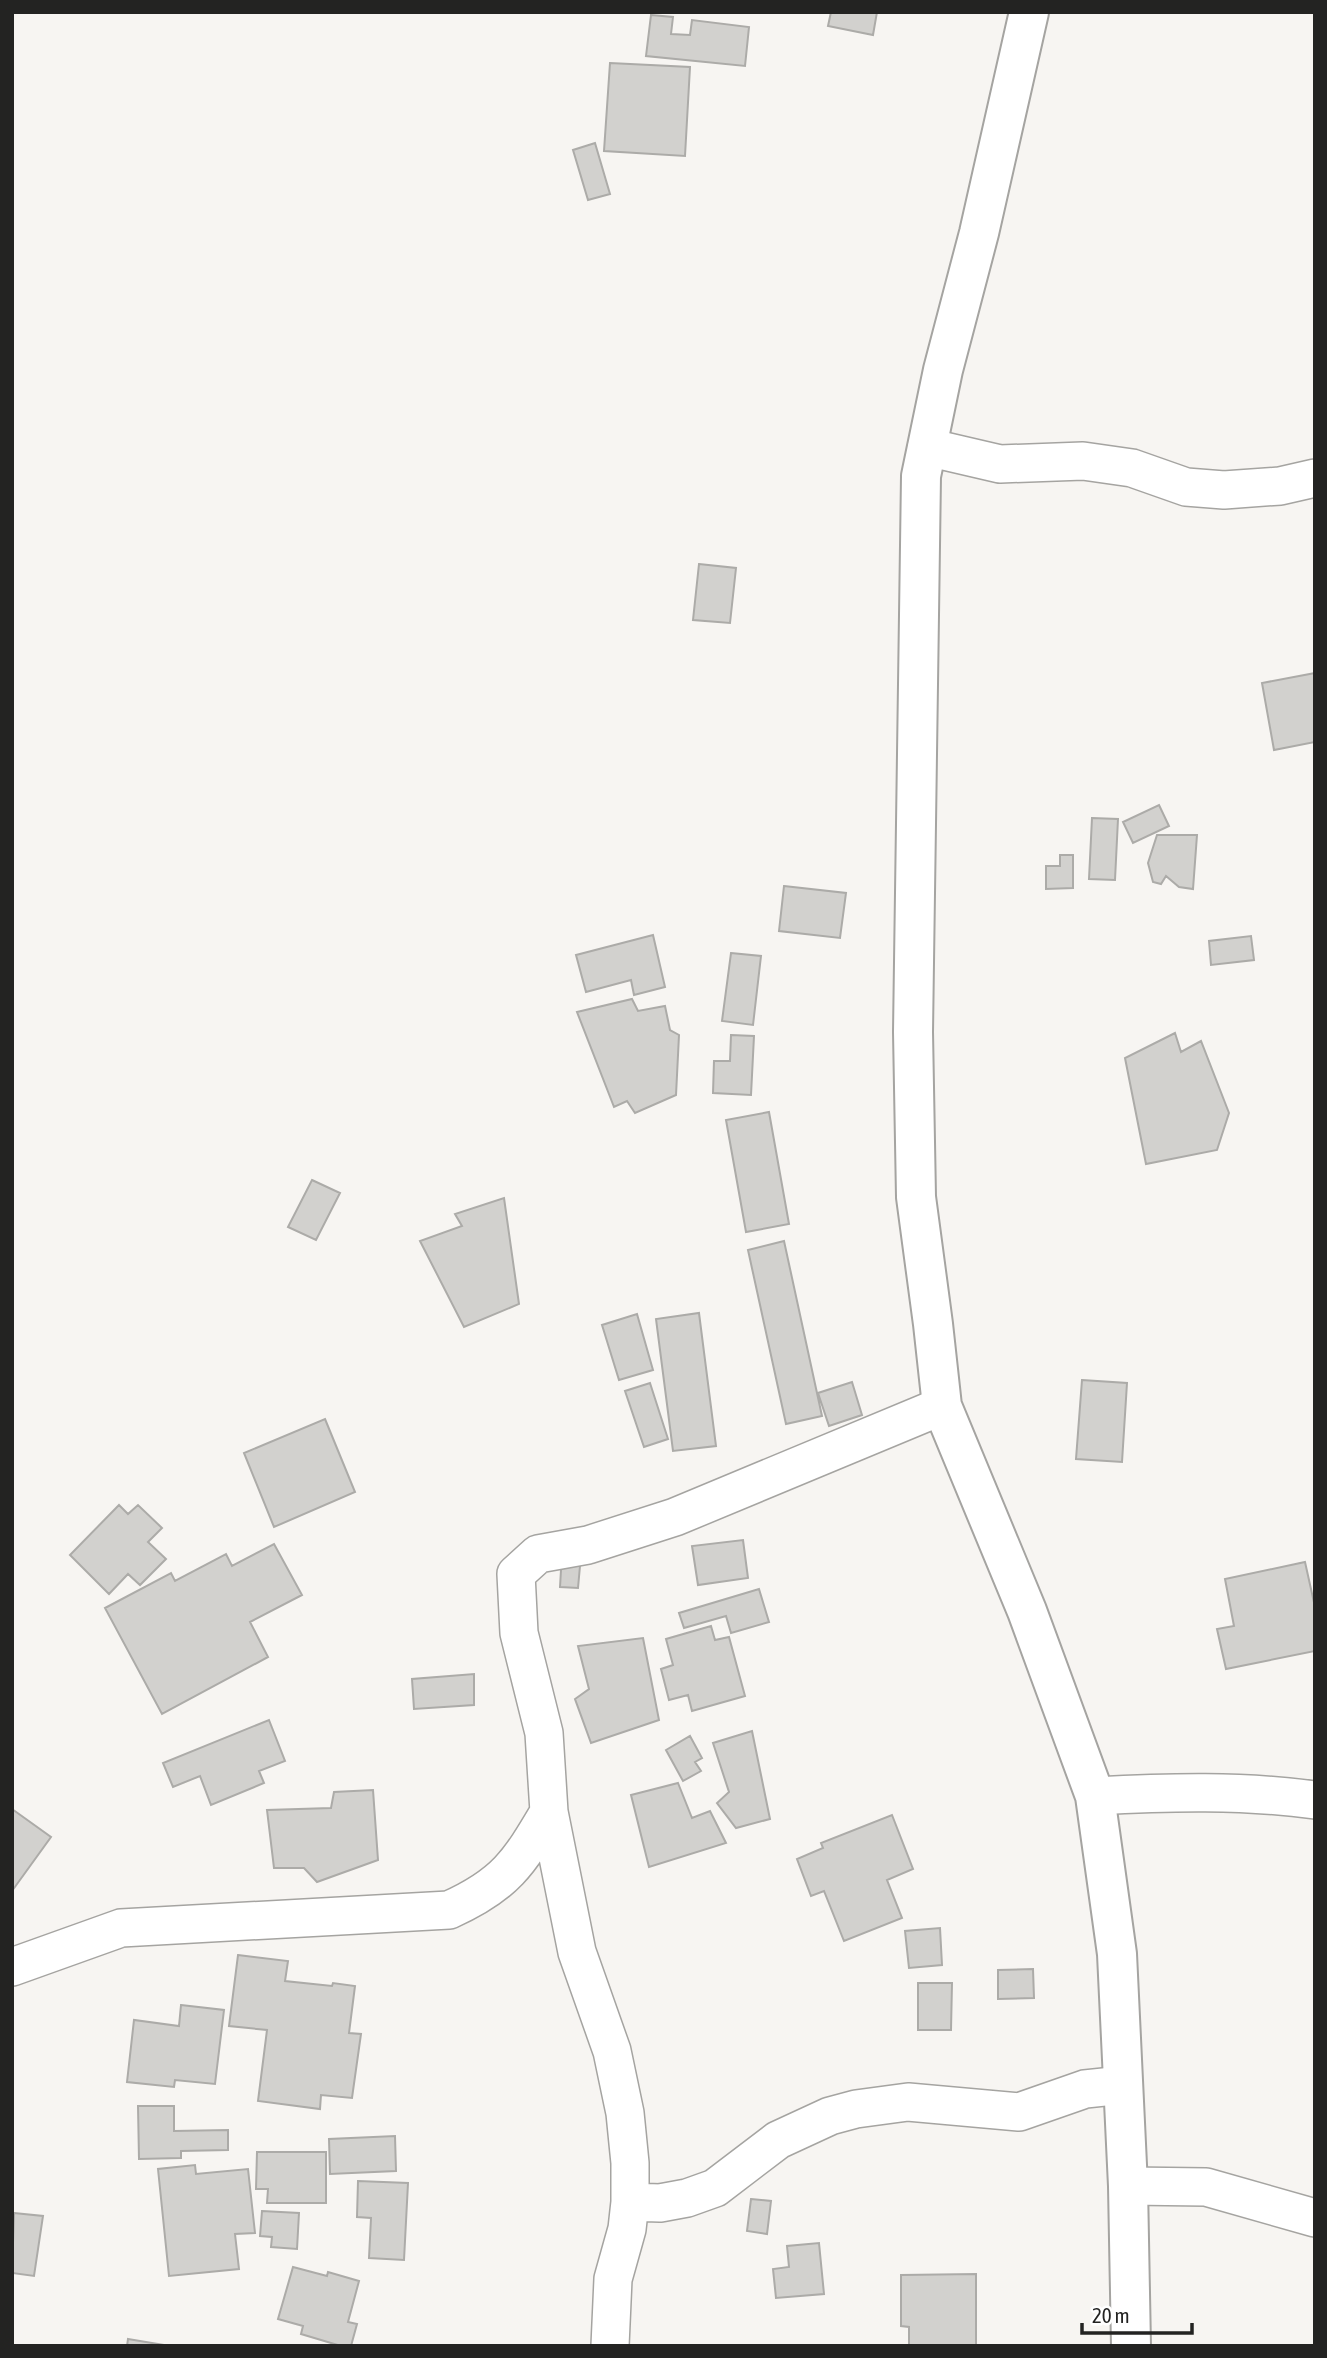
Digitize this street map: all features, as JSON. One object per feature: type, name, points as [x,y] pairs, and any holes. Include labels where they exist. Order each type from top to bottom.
[{"type":"main road","points":[[1029,12],[979,233],[943,370],[921,475],[913,1060],[916,1197],[942,1406],[1027,1611],[1095,1796],[1117,1954],[1128,2186],[1131,2346]]},
{"type":"street","points":[[927,447],[1000,464],[1040,461],[1095,462],[1132,468],[1186,487],[1211,489],[1280,486],[1315,478]]},
{"type":"street","points":[[610,2346],[613,2279],[627,2229],[630,2202],[630,2163],[625,2113],[612,2051],[577,1952],[549,1812],[544,1733],[519,1633],[516,1574],[538,1554],[588,1545],[675,1517],[942,1406]]},
{"type":"street","points":[[1095,1796],[1189,1792],[1276,1794],[1315,1800]]},
{"type":"street","points":[[12,1967],[121,1928],[449,1910],[477,1897],[508,1873],[527,1850],[549,1812]]},
{"type":"street","points":[[630,2202],[660,2203],[687,2198],[715,2188],[778,2140],[830,2116],[856,2109],[908,2102],[1019,2112],[1085,2089],[1123,2085]]},
{"type":"street","points":[[1128,2186],[1206,2187],[1315,2218]]},
{"type":"building","points":[[831,12],[877,12],[873,35],[828,26]]},
{"type":"building","points":[[651,15],[673,17],[671,34],[690,35],[692,20],[749,27],[745,66],[646,56]]},
{"type":"building","points":[[610,63],[690,67],[685,156],[604,151]]},
{"type":"building","points":[[595,143],[610,194],[588,200],[573,150]]},
{"type":"building","points":[[699,564],[736,568],[730,623],[693,620]]},
{"type":"building","points":[[1315,673],[1315,742],[1274,750],[1262,683]]},
{"type":"building","points":[[1159,805],[1169,826],[1133,843],[1123,822]]},
{"type":"building","points":[[1092,818],[1118,819],[1115,880],[1089,879]]},
{"type":"building","points":[[1157,835],[1197,835],[1193,889],[1179,887],[1166,876],[1161,884],[1153,882],[1148,863]]},
{"type":"building","points":[[1060,855],[1073,855],[1073,888],[1046,889],[1046,866],[1060,866]]},
{"type":"building","points":[[784,886],[846,893],[840,938],[779,931]]},
{"type":"building","points":[[653,935],[665,987],[634,995],[631,980],[586,992],[576,955]]},
{"type":"building","points":[[1251,936],[1254,960],[1211,965],[1209,941]]},
{"type":"building","points":[[731,953],[761,956],[753,1025],[722,1021]]},
{"type":"building","points":[[632,999],[638,1011],[665,1006],[670,1030],[679,1035],[676,1095],[635,1113],[627,1101],[614,1107],[577,1012]]},
{"type":"building","points":[[1175,1033],[1181,1052],[1201,1041],[1229,1113],[1217,1150],[1146,1164],[1125,1058]]},
{"type":"building","points":[[731,1035],[754,1036],[751,1095],[713,1093],[714,1061],[730,1061]]},
{"type":"building","points":[[769,1112],[789,1224],[746,1232],[726,1120]]},
{"type":"building","points":[[312,1180],[340,1193],[316,1240],[288,1227]]},
{"type":"building","points":[[504,1198],[519,1304],[464,1327],[420,1241],[462,1226],[455,1214]]},
{"type":"building","points":[[784,1241],[822,1416],[786,1424],[748,1250]]},
{"type":"building","points":[[699,1313],[716,1446],[673,1451],[656,1319]]},
{"type":"building","points":[[637,1314],[653,1370],[619,1380],[602,1325]]},
{"type":"building","points":[[1082,1380],[1127,1383],[1122,1462],[1076,1459]]},
{"type":"building","points":[[852,1382],[862,1415],[829,1426],[818,1393]]},
{"type":"building","points":[[650,1383],[668,1439],[644,1447],[625,1391]]},
{"type":"building","points":[[325,1419],[355,1492],[274,1527],[244,1453]]},
{"type":"building","points":[[119,1505],[128,1514],[138,1505],[162,1528],[148,1542],[166,1559],[140,1585],[128,1574],[109,1594],[70,1555]]},
{"type":"building","points":[[743,1540],[748,1578],[698,1585],[692,1546]]},
{"type":"building","points":[[274,1544],[302,1595],[250,1622],[268,1657],[162,1714],[105,1608],[171,1573],[175,1581],[226,1554],[232,1566]]},
{"type":"building","points":[[562,1553],[581,1555],[578,1588],[560,1587]]},
{"type":"building","points":[[1305,1562],[1315,1607],[1315,1651],[1226,1669],[1217,1629],[1234,1626],[1225,1579]]},
{"type":"building","points":[[759,1589],[769,1622],[731,1633],[726,1616],[684,1628],[679,1613]]},
{"type":"building","points":[[711,1626],[715,1640],[729,1637],[745,1696],[692,1711],[688,1695],[669,1700],[661,1669],[673,1665],[666,1639]]},
{"type":"building","points":[[643,1638],[659,1720],[591,1743],[575,1699],[589,1689],[578,1646]]},
{"type":"building","points":[[474,1674],[474,1705],[414,1709],[412,1679]]},
{"type":"building","points":[[269,1720],[285,1761],[259,1771],[264,1783],[211,1805],[200,1776],[173,1787],[163,1763]]},
{"type":"building","points":[[752,1731],[770,1819],[736,1828],[717,1803],[729,1792],[713,1743]]},
{"type":"building","points":[[690,1736],[702,1758],[695,1762],[701,1771],[683,1781],[666,1750]]},
{"type":"building","points":[[678,1783],[692,1818],[710,1811],[726,1843],[649,1867],[631,1795]]},
{"type":"building","points":[[373,1790],[378,1860],[317,1882],[304,1868],[274,1868],[267,1810],[331,1808],[334,1792]]},
{"type":"building","points":[[12,1809],[51,1837],[12,1891]]},
{"type":"building","points":[[892,1815],[913,1869],[887,1880],[902,1918],[844,1941],[824,1891],[811,1896],[797,1859],[823,1848],[821,1843]]},
{"type":"building","points":[[940,1928],[942,1965],[909,1968],[905,1931]]},
{"type":"building","points":[[238,1955],[288,1961],[285,1981],[355,1986],[349,2033],[361,2034],[352,2098],[321,2095],[320,2109],[258,2101],[267,2030],[229,2026]]},
{"type":"building","points":[[1033,1969],[1034,1998],[998,1999],[998,1970]]},
{"type":"building","points":[[918,1983],[952,1983],[951,2030],[918,2030]]},
{"type":"building","points":[[181,2005],[224,2010],[215,2084],[175,2080],[174,2087],[127,2082],[134,2020],[179,2026]]},
{"type":"building","points":[[138,2106],[174,2106],[174,2131],[228,2130],[228,2150],[181,2151],[181,2158],[139,2159]]},
{"type":"building","points":[[395,2136],[396,2171],[330,2174],[329,2139]]},
{"type":"building","points":[[257,2152],[326,2152],[326,2203],[267,2203],[268,2189],[256,2189]]},
{"type":"building","points":[[195,2165],[196,2174],[248,2169],[255,2233],[235,2234],[239,2269],[169,2276],[158,2169]]},
{"type":"building","points":[[358,2181],[408,2183],[404,2260],[369,2258],[371,2218],[357,2217]]},
{"type":"building","points":[[751,2199],[771,2201],[767,2234],[747,2231]]},
{"type":"building","points":[[262,2211],[299,2213],[297,2249],[271,2247],[272,2237],[260,2236]]},
{"type":"building","points":[[14,2213],[43,2216],[34,2276],[12,2273]]},
{"type":"building","points":[[819,2243],[824,2294],[776,2298],[773,2269],[789,2267],[787,2246]]},
{"type":"building","points":[[293,2267],[327,2276],[328,2272],[359,2281],[348,2322],[357,2324],[351,2346],[341,2346],[301,2334],[303,2326],[278,2319]]},
{"type":"building","points":[[976,2274],[976,2346],[909,2346],[909,2327],[901,2326],[901,2275]]},
{"type":"building","points":[[128,2339],[170,2346],[127,2346]]}]
